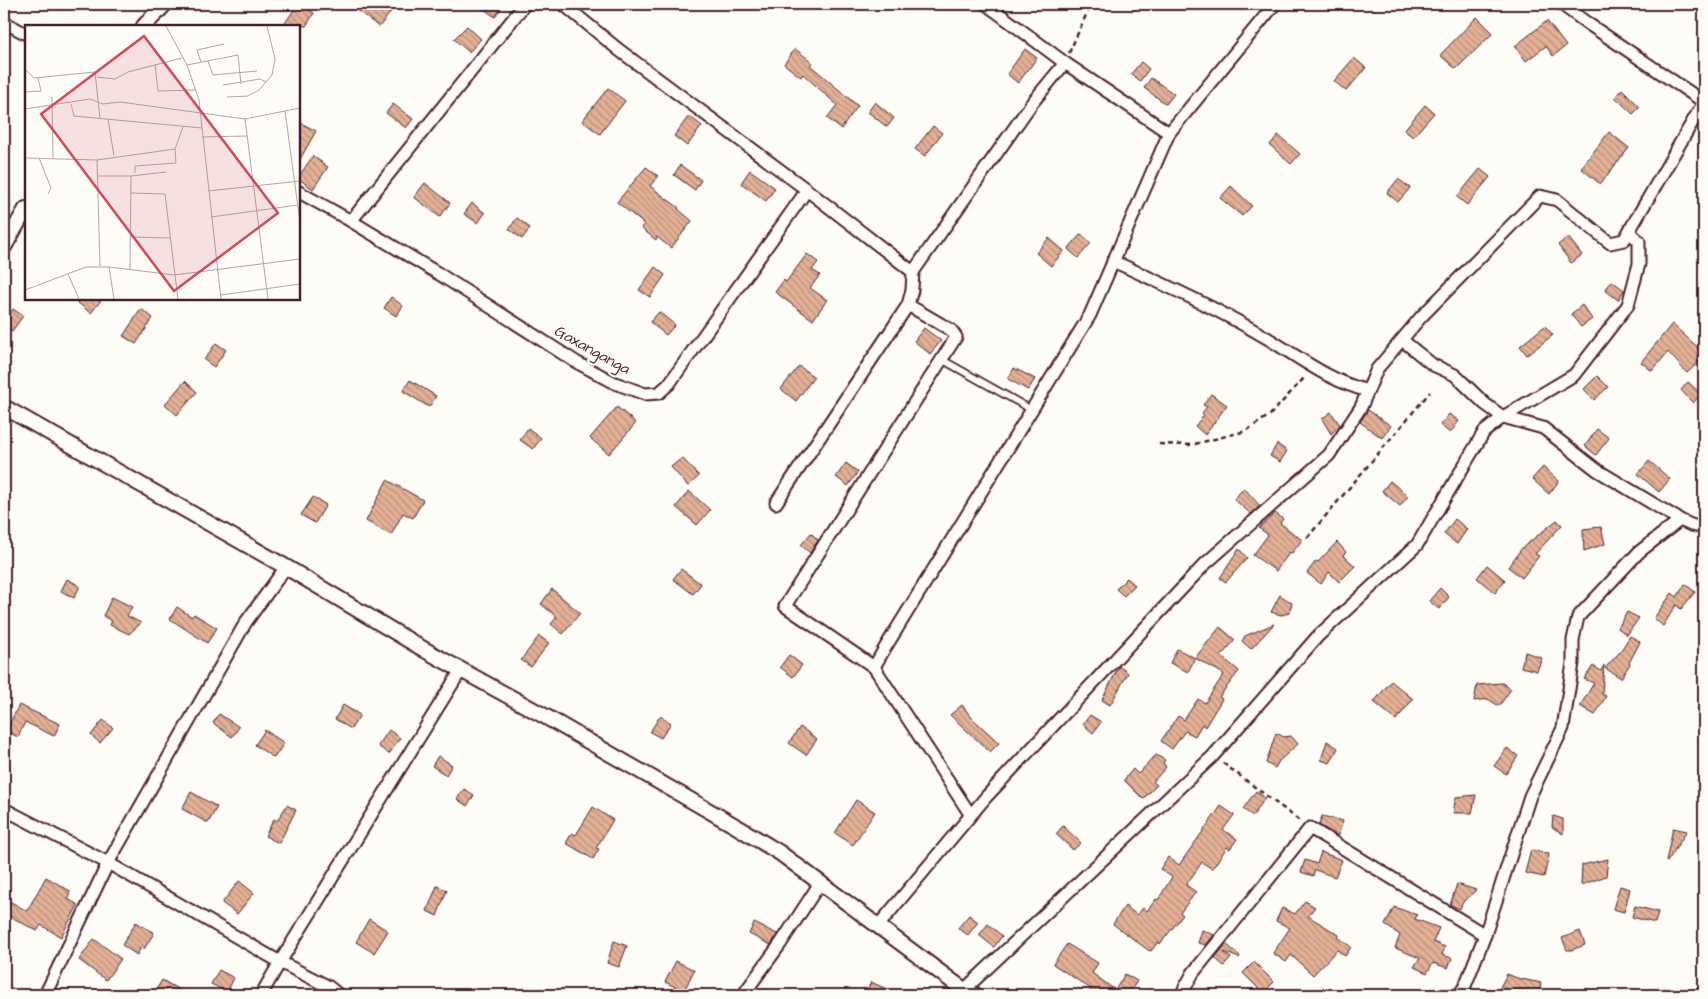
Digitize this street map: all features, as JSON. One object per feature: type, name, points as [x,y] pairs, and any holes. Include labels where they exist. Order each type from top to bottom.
[{"type":"street","points":[[145,25],[165,4]]},
{"type":"street","points":[[350,221],[526,4]]},
{"type":"street","points":[[563,4],[619,50],[807,190],[913,272]]},
{"type":"street","points":[[986,4],[1065,63],[1168,133]]},
{"type":"street","points":[[874,667],[1090,315],[1168,133],[1275,4]]},
{"type":"street","points":[[878,926],[970,814],[1205,564],[1329,455],[1361,408],[1377,369],[1421,318],[1540,196],[1557,200],[1610,243],[1624,240],[1630,232],[1704,102],[1561,4]]},
{"type":"street","points":[[4,22],[25,33]]},
{"type":"street","points":[[776,502],[908,305],[912,290],[913,272],[1032,103],[1065,63]]},
{"type":"street","name":"Gaxanganga","points":[[300,193],[439,274],[576,362],[615,383],[645,394],[659,393],[669,384],[807,190]]},
{"type":"street","points":[[4,247],[25,211]]},
{"type":"street","points":[[4,407],[286,567],[460,670],[548,718],[739,828],[780,853],[820,882],[966,993],[1213,756],[1318,636],[1417,546],[1484,432],[1503,417],[1574,375],[1628,304],[1640,264],[1639,241],[1630,232]]},
{"type":"street","points":[[1113,261],[1186,296],[1266,338],[1313,368],[1356,388],[1368,391]]},
{"type":"street","points":[[908,305],[951,330],[956,337],[784,606],[874,667],[970,814]]},
{"type":"street","points":[[1402,340],[1433,365],[1455,375],[1485,404],[1503,417],[1543,428],[1597,470],[1680,520],[1704,528]]},
{"type":"street","points":[[1459,995],[1465,986],[1486,935],[1530,796],[1563,728],[1578,617],[1639,552],[1680,520]]},
{"type":"street","points":[[45,995],[108,863],[246,622],[286,567]]},
{"type":"street","points":[[262,995],[280,962],[460,670]]},
{"type":"street","points":[[4,809],[108,863],[280,962],[329,987],[339,995]]},
{"type":"street","points":[[1181,995],[1193,973],[1310,828],[1486,935]]},
{"type":"street","points":[[743,995],[781,942],[820,882]]},
{"type":"lane","points":[[941,359],[1032,410]]},
{"type":"path","points":[[1065,63],[1091,4]]},
{"type":"path","points":[[1158,444],[1191,445],[1246,431],[1270,415],[1313,368]]},
{"type":"path","points":[[1307,538],[1430,392]]},
{"type":"path","points":[[1213,756],[1310,828]]},
{"type":"building","points":[[298,4],[314,13],[306,26],[284,25]]},
{"type":"building","points":[[349,4],[397,4],[379,27]]},
{"type":"building","points":[[477,4],[504,4],[495,17]]},
{"type":"building","points":[[1477,17],[1493,33],[1456,69],[1440,55]]},
{"type":"building","points":[[1547,21],[1566,46],[1553,56],[1546,46],[1526,61],[1515,46]]},
{"type":"building","points":[[467,26],[481,39],[469,52],[454,39]]},
{"type":"building","points":[[795,49],[812,62],[810,65],[858,106],[841,129],[827,118],[837,105],[803,74],[801,77],[784,64]]},
{"type":"building","points":[[1025,49],[1037,58],[1018,83],[1007,74]]},
{"type":"building","points":[[1354,58],[1366,68],[1346,91],[1334,81]]},
{"type":"building","points":[[1141,62],[1149,69],[1140,81],[1131,74]]},
{"type":"building","points":[[1151,78],[1174,94],[1166,104],[1144,88]]},
{"type":"building","points":[[608,88],[625,101],[600,134],[582,121]]},
{"type":"building","points":[[1622,89],[1640,107],[1633,114],[1615,97]]},
{"type":"building","points":[[875,102],[894,118],[887,127],[868,112]]},
{"type":"building","points":[[393,104],[413,119],[406,128],[386,113]]},
{"type":"building","points":[[1425,105],[1434,113],[1413,137],[1404,130]]},
{"type":"building","points":[[689,116],[702,126],[687,146],[674,136]]},
{"type":"building","points":[[300,123],[316,131],[300,159]]},
{"type":"building","points":[[933,126],[942,133],[925,156],[915,149]]},
{"type":"building","points":[[1609,132],[1629,148],[1600,184],[1581,168]]},
{"type":"building","points":[[1278,135],[1300,154],[1291,164],[1270,145]]},
{"type":"building","points":[[313,156],[328,167],[313,189],[300,180],[300,175]]},
{"type":"building","points":[[680,165],[701,180],[695,190],[674,175]]},
{"type":"building","points":[[646,167],[658,176],[650,186],[679,208],[692,221],[671,248],[657,237],[656,240],[641,228],[644,224],[617,202]]},
{"type":"building","points":[[1480,169],[1490,177],[1467,205],[1457,197]]},
{"type":"building","points":[[750,170],[775,188],[766,201],[741,183]]},
{"type":"building","points":[[1398,179],[1410,188],[1398,202],[1387,193]]},
{"type":"building","points":[[425,183],[450,203],[440,217],[414,197]]},
{"type":"building","points":[[1231,186],[1252,206],[1242,216],[1220,198]]},
{"type":"building","points":[[472,203],[485,213],[478,223],[464,214]]},
{"type":"building","points":[[517,218],[530,228],[522,239],[509,229]]},
{"type":"building","points":[[1081,234],[1091,243],[1078,258],[1068,249]]},
{"type":"building","points":[[1568,237],[1582,255],[1571,263],[1558,245]]},
{"type":"building","points":[[1049,238],[1064,251],[1051,266],[1036,253]]},
{"type":"building","points":[[807,254],[818,262],[812,270],[820,275],[810,288],[827,300],[813,320],[775,292],[784,280],[786,282]]},
{"type":"building","points":[[655,267],[665,275],[650,297],[639,290]]},
{"type":"building","points":[[1612,281],[1624,290],[1618,300],[1605,290]]},
{"type":"building","points":[[391,297],[403,306],[396,316],[384,308]]},
{"type":"building","points":[[74,300],[101,300],[91,313]]},
{"type":"building","points":[[1582,305],[1592,319],[1581,327],[1571,314]]},
{"type":"building","points":[[13,309],[23,316],[12,331],[4,326],[4,322]]},
{"type":"building","points":[[141,309],[153,318],[136,344],[123,336]]},
{"type":"building","points":[[659,312],[675,325],[666,335],[650,322]]},
{"type":"building","points":[[1672,324],[1704,353],[1704,357],[1687,373],[1668,352],[1652,371],[1641,362]]},
{"type":"building","points":[[1545,326],[1553,335],[1527,355],[1520,346]]},
{"type":"building","points":[[924,328],[941,341],[930,354],[914,341]]},
{"type":"building","points":[[216,343],[226,350],[214,367],[204,360]]},
{"type":"building","points":[[799,366],[814,377],[796,401],[781,389]]},
{"type":"building","points":[[1014,368],[1035,379],[1028,390],[1008,379]]},
{"type":"building","points":[[1597,376],[1608,387],[1594,400],[1584,389]]},
{"type":"building","points":[[410,380],[436,396],[429,407],[403,391]]},
{"type":"building","points":[[185,381],[197,392],[177,415],[165,404]]},
{"type":"building","points":[[1688,382],[1701,394],[1693,403],[1681,390]]},
{"type":"building","points":[[1211,394],[1227,405],[1205,435],[1195,426],[1204,415],[1202,413],[1207,407],[1203,405]]},
{"type":"building","points":[[617,407],[636,423],[609,454],[590,438]]},
{"type":"building","points":[[1368,410],[1391,426],[1382,438],[1360,422]]},
{"type":"building","points":[[1331,412],[1340,425],[1331,434],[1322,419]]},
{"type":"building","points":[[1449,414],[1459,421],[1450,433],[1440,425]]},
{"type":"building","points":[[528,428],[541,438],[533,449],[520,440]]},
{"type":"building","points":[[1597,429],[1609,438],[1596,455],[1585,446]]},
{"type":"building","points":[[1277,444],[1287,451],[1280,462],[1270,456]]},
{"type":"building","points":[[682,458],[699,476],[688,486],[671,467]]},
{"type":"building","points":[[1649,461],[1670,479],[1659,492],[1638,474]]},
{"type":"building","points":[[846,463],[858,472],[848,486],[836,477]]},
{"type":"building","points":[[1543,467],[1559,481],[1549,494],[1532,479]]},
{"type":"building","points":[[387,480],[423,500],[413,518],[403,513],[391,535],[366,521]]},
{"type":"building","points":[[1390,481],[1408,496],[1400,506],[1382,491]]},
{"type":"building","points":[[1244,488],[1260,506],[1251,514],[1234,499]]},
{"type":"building","points":[[689,491],[710,510],[697,525],[676,507]]},
{"type":"building","points":[[313,497],[326,505],[315,523],[301,515]]},
{"type":"building","points":[[1275,513],[1283,519],[1280,523],[1302,540],[1276,571],[1253,555],[1268,535],[1259,528]]},
{"type":"building","points":[[1455,519],[1467,529],[1457,544],[1444,534]]},
{"type":"building","points":[[1557,520],[1562,525],[1535,554],[1539,556],[1522,578],[1508,567],[1522,548]]},
{"type":"building","points":[[1601,527],[1605,544],[1584,551],[1583,529]]},
{"type":"building","points":[[811,533],[818,540],[810,553],[801,545]]},
{"type":"building","points":[[1337,542],[1346,552],[1343,555],[1355,566],[1339,582],[1329,572],[1321,584],[1307,573],[1316,561],[1318,562]]},
{"type":"building","points":[[1239,549],[1247,558],[1226,582],[1220,578]]},
{"type":"building","points":[[1487,565],[1505,580],[1495,593],[1477,578]]},
{"type":"building","points":[[681,569],[701,584],[693,594],[673,579]]},
{"type":"building","points":[[1127,578],[1135,585],[1124,596],[1116,589]]},
{"type":"building","points":[[67,579],[80,586],[74,598],[61,591]]},
{"type":"building","points":[[1685,584],[1695,592],[1681,609],[1676,605],[1663,626],[1654,618],[1672,593],[1677,597]]},
{"type":"building","points":[[1440,588],[1449,597],[1439,609],[1429,601]]},
{"type":"building","points":[[552,589],[580,613],[563,634],[551,624],[557,617],[541,604]]},
{"type":"building","points":[[1280,595],[1292,603],[1289,613],[1281,615],[1271,612]]},
{"type":"building","points":[[112,597],[132,607],[127,616],[141,623],[129,634],[110,625],[112,621],[103,616]]},
{"type":"building","points":[[177,607],[192,617],[194,614],[217,628],[207,643],[170,619]]},
{"type":"building","points":[[1627,612],[1639,618],[1627,635],[1618,628]]},
{"type":"building","points":[[1274,624],[1251,649],[1242,641],[1245,636]]},
{"type":"building","points":[[1220,627],[1235,640],[1221,656],[1239,671],[1219,697],[1222,699],[1205,727],[1202,724],[1195,736],[1185,731],[1172,749],[1161,741],[1178,716],[1184,720],[1198,699],[1205,703],[1224,674],[1195,658]]},
{"type":"building","points":[[539,636],[549,643],[531,667],[521,660]]},
{"type":"building","points":[[1630,636],[1640,642],[1621,678],[1605,668],[1620,652]]},
{"type":"building","points":[[1177,649],[1195,658],[1188,672],[1170,663]]},
{"type":"building","points":[[1525,652],[1542,658],[1537,671],[1521,667]]},
{"type":"building","points":[[789,655],[802,665],[793,677],[780,667]]},
{"type":"building","points":[[1604,665],[1602,694],[1606,696],[1595,715],[1580,706],[1594,683],[1584,679],[1593,666],[1601,671]]},
{"type":"building","points":[[1119,666],[1128,673],[1110,705],[1102,700]]},
{"type":"building","points":[[1391,681],[1413,699],[1396,720],[1374,702]]},
{"type":"building","points":[[1502,683],[1511,689],[1499,706],[1488,699],[1474,701],[1477,685]]},
{"type":"building","points":[[19,705],[60,724],[54,736],[25,722],[18,737],[6,731]]},
{"type":"building","points":[[343,705],[360,715],[351,729],[335,719]]},
{"type":"building","points":[[962,705],[972,718],[999,743],[990,752],[950,715]]},
{"type":"building","points":[[219,714],[239,727],[232,737],[213,723]]},
{"type":"building","points":[[1090,715],[1101,722],[1093,733],[1083,724]]},
{"type":"building","points":[[660,716],[671,723],[661,738],[650,732]]},
{"type":"building","points":[[103,720],[113,728],[100,743],[91,735]]},
{"type":"building","points":[[800,727],[817,739],[806,755],[789,743]]},
{"type":"building","points":[[265,730],[284,743],[274,758],[255,745]]},
{"type":"building","points":[[389,730],[400,738],[389,754],[378,746]]},
{"type":"building","points":[[1276,733],[1284,737],[1291,736],[1298,744],[1279,761],[1275,768],[1266,763]]},
{"type":"building","points":[[1327,741],[1338,748],[1330,763],[1321,760]]},
{"type":"building","points":[[1507,748],[1518,756],[1506,774],[1494,766]]},
{"type":"building","points":[[1156,755],[1165,760],[1163,763],[1166,767],[1153,782],[1157,785],[1143,799],[1124,780],[1133,769],[1138,774]]},
{"type":"building","points":[[438,756],[452,765],[446,775],[432,766]]},
{"type":"building","points":[[464,789],[474,795],[467,806],[457,799]]},
{"type":"building","points":[[1256,791],[1265,798],[1253,816],[1243,809]]},
{"type":"building","points":[[191,792],[217,807],[208,823],[182,809]]},
{"type":"building","points":[[1476,795],[1472,813],[1453,813],[1456,797]]},
{"type":"building","points":[[856,800],[875,812],[853,845],[835,833]]},
{"type":"building","points":[[287,805],[296,810],[279,843],[265,836],[274,819],[277,821]]},
{"type":"building","points":[[1221,806],[1234,815],[1223,830],[1237,839],[1230,849],[1227,847],[1212,869],[1202,862],[1186,885],[1196,892],[1180,913],[1183,915],[1160,944],[1158,942],[1151,951],[1148,950],[1113,924],[1125,906],[1137,915],[1143,908],[1147,911],[1156,899],[1158,900],[1172,877],[1160,869],[1168,857],[1179,865]]},
{"type":"building","points":[[593,807],[613,820],[596,848],[599,849],[593,859],[566,843],[572,833],[576,835]]},
{"type":"building","points":[[1322,816],[1343,821],[1338,836],[1319,825]]},
{"type":"building","points":[[1553,816],[1563,819],[1563,834],[1552,827]]},
{"type":"building","points":[[1063,826],[1081,843],[1073,850],[1056,834]]},
{"type":"building","points":[[1673,828],[1687,831],[1667,862],[1666,861]]},
{"type":"building","points":[[1531,850],[1549,854],[1544,877],[1525,873]]},
{"type":"building","points":[[1321,852],[1342,860],[1335,877],[1315,870],[1313,876],[1301,872],[1305,860],[1317,864]]},
{"type":"building","points":[[1608,859],[1606,876],[1581,885],[1582,865]]},
{"type":"building","points":[[46,877],[70,891],[68,899],[78,905],[61,937],[41,925],[37,931],[4,913],[4,898],[27,911]]},
{"type":"building","points":[[239,881],[254,893],[237,914],[222,903]]},
{"type":"building","points":[[1457,884],[1476,890],[1463,902],[1460,909],[1450,905]]},
{"type":"building","points":[[437,886],[447,890],[437,916],[427,911]]},
{"type":"building","points":[[1620,886],[1630,889],[1624,912],[1613,909]]},
{"type":"building","points":[[1305,901],[1315,907],[1308,916],[1339,935],[1338,937],[1351,947],[1345,956],[1337,950],[1313,975],[1291,955],[1286,962],[1273,953],[1290,928],[1276,921],[1282,908],[1295,914]]},
{"type":"building","points":[[1635,906],[1658,912],[1655,923],[1632,917]]},
{"type":"building","points":[[1394,907],[1417,915],[1415,919],[1439,928],[1433,942],[1445,947],[1442,955],[1452,958],[1448,968],[1433,963],[1427,973],[1414,967],[1420,958],[1395,948],[1400,935],[1385,925]]},
{"type":"building","points":[[969,915],[978,922],[968,935],[958,928]]},
{"type":"building","points":[[369,919],[388,931],[374,953],[356,942]]},
{"type":"building","points":[[136,922],[154,933],[144,949],[141,947],[137,955],[122,945]]},
{"type":"building","points":[[754,923],[777,934],[771,945],[749,934]]},
{"type":"building","points":[[988,924],[1002,936],[994,947],[979,935]]},
{"type":"building","points":[[1202,930],[1214,935],[1206,945],[1198,943]]},
{"type":"building","points":[[1580,931],[1585,945],[1567,950],[1562,938]]},
{"type":"building","points":[[94,939],[121,959],[106,980],[79,960]]},
{"type":"building","points":[[614,941],[627,946],[619,967],[607,963]]},
{"type":"building","points":[[1067,944],[1098,963],[1092,973],[1115,990],[1125,974],[1137,981],[1128,995],[1088,995],[1091,989],[1053,964]]},
{"type":"building","points":[[1226,944],[1240,956],[1239,958],[1224,952],[1231,958],[1224,966],[1215,958]]},
{"type":"building","points":[[676,961],[694,970],[684,991],[665,982]]},
{"type":"building","points":[[1254,962],[1274,982],[1263,993],[1243,973]]},
{"type":"building","points":[[219,970],[234,978],[227,992],[211,984]]},
{"type":"building","points":[[1507,974],[1541,983],[1539,995],[1496,995]]},
{"type":"building","points":[[162,980],[188,995],[165,995],[156,990]]},
{"type":"building","points":[[871,982],[900,995],[865,995]]}]
